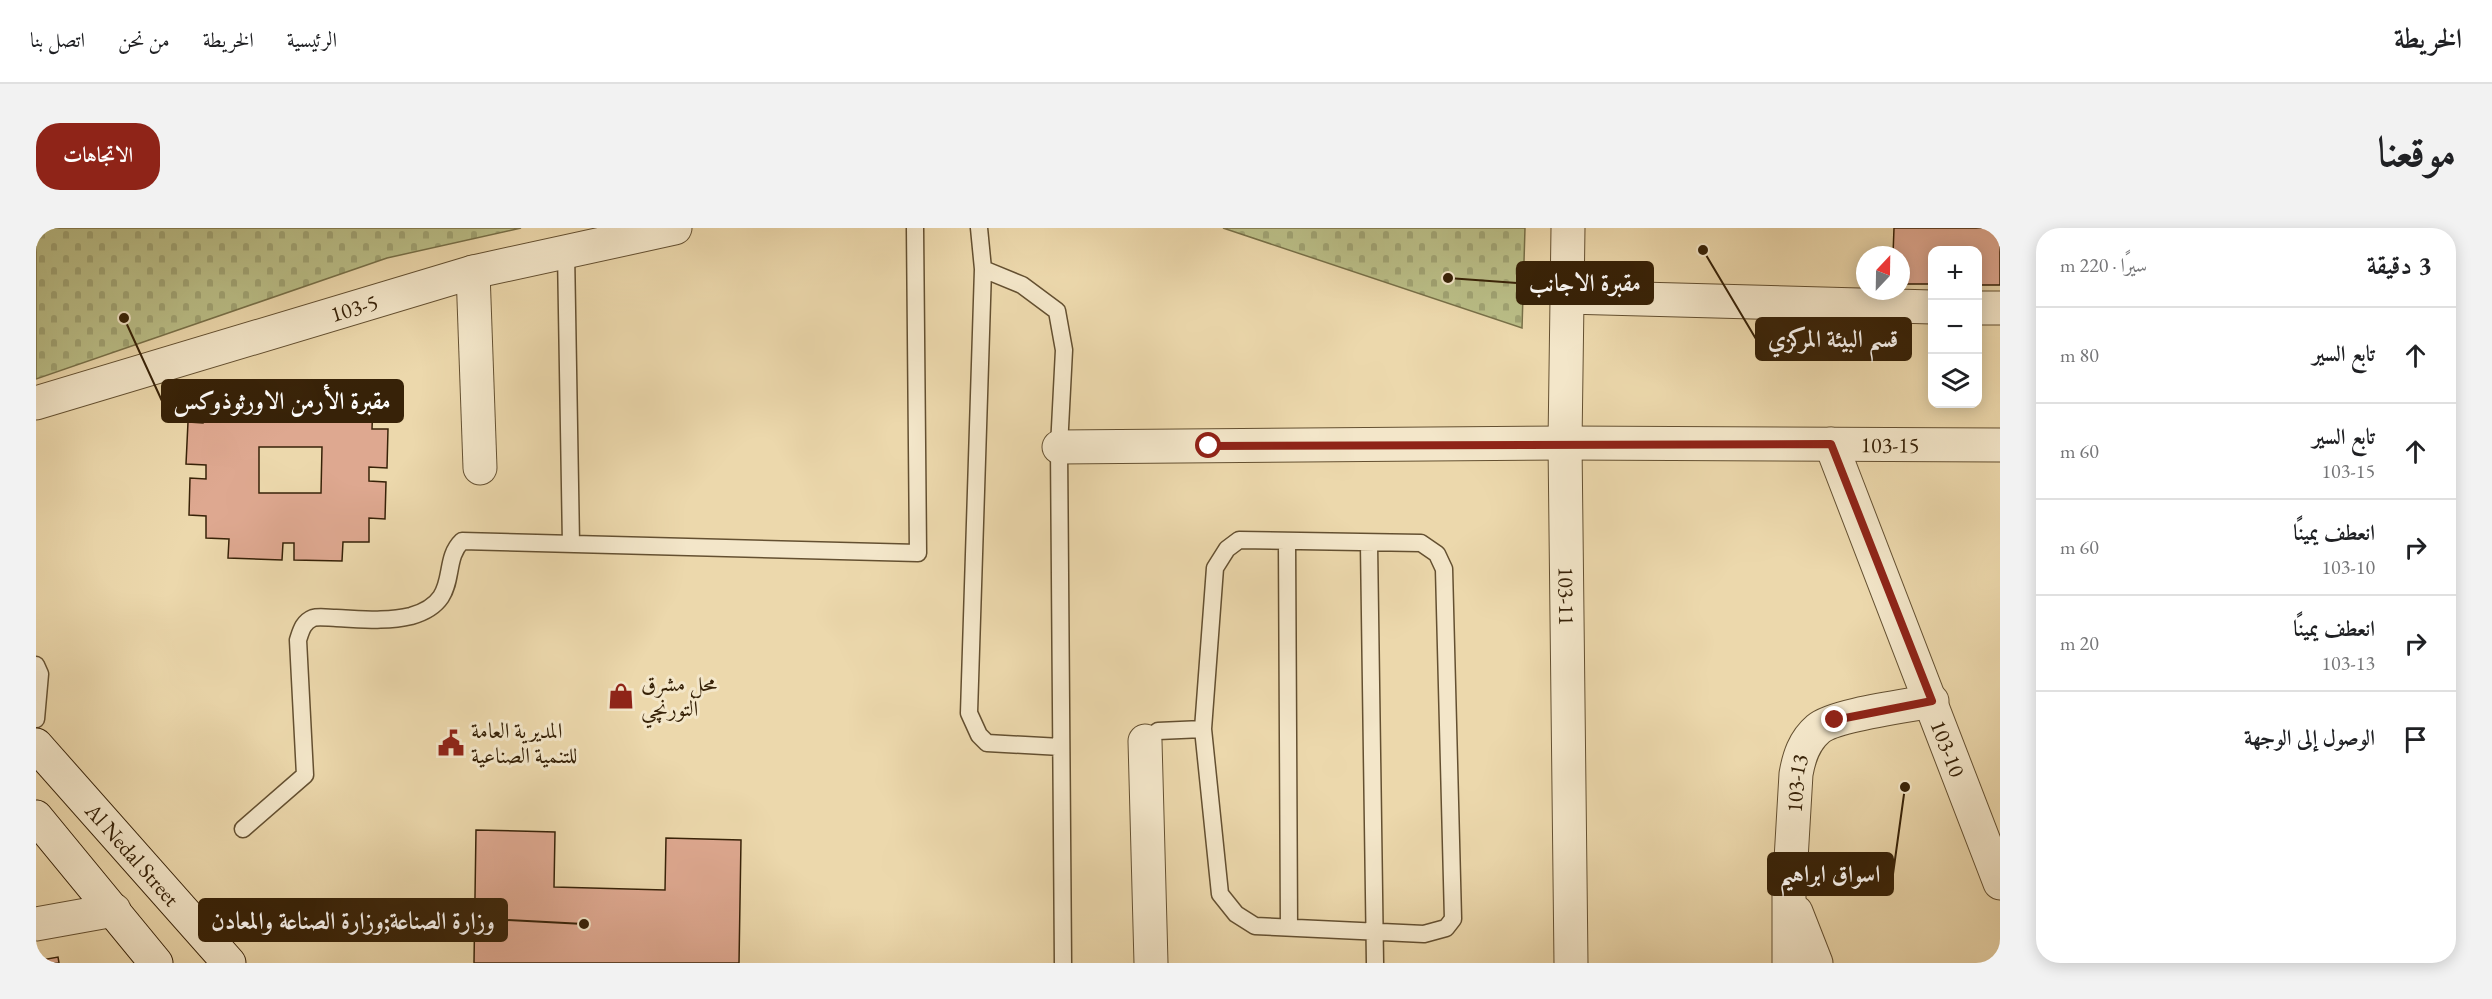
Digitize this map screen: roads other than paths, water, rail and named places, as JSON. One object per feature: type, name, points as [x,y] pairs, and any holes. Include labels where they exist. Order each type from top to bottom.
[{"type":"street","name":"103-5","points":[[36,403],[473,272],[675,228]]},
{"type":"street","name":"103-11","points":[[1568,228],[1565,443],[1570,963]]},
{"type":"street","points":[[473,272],[480,468]]},
{"type":"street","points":[[1567,297],[1928,306]]},
{"type":"street","points":[[1982,308],[2000,308]]},
{"type":"street","name":"103-15","points":[[1059,447],[1565,443],[2000,445]]},
{"type":"street","name":"103-10","points":[[1831,444],[1932,701],[2000,883]]},
{"type":"street","name":"103-13","points":[[1789,963],[1789,894],[1796,774],[1807,740],[1819,727],[1835,720],[1932,701]]},
{"type":"street","points":[[1145,741],[1151,963]]},
{"type":"street","name":"Al Nedal Street","points":[[36,745],[229,963]]},
{"type":"street","points":[[36,817],[156,963]]},
{"type":"street","points":[[1789,894],[1816,963]]},
{"type":"street","points":[[36,924],[114,910]]},
{"type":"lane","points":[[243,829],[305,775],[298,640],[302,627],[314,618],[389,619],[409,616],[433,606],[449,581],[455,552],[462,541],[918,553],[915,228]]},
{"type":"lane","points":[[979,228],[983,269],[969,713],[979,735],[987,743],[1061,747]]},
{"type":"lane","points":[[566,252],[571,544]]},
{"type":"lane","points":[[983,269],[1022,285],[1057,310],[1064,350],[1059,447],[1063,963]]},
{"type":"lane","points":[[1239,540],[1369,544],[1421,543],[1437,554],[1444,569],[1453,919],[1446,928],[1424,934],[1256,926],[1236,914],[1220,894],[1203,729],[1215,568],[1227,549],[1239,540]]},
{"type":"lane","points":[[1287,541],[1289,927]]},
{"type":"lane","points":[[1369,544],[1372,932],[1375,963]]},
{"type":"lane","points":[[36,665],[40,674],[36,719]]},
{"type":"lane","points":[[1145,741],[1158,730],[1203,729]]},
{"type":"place","name":"قسم البيئة المركزي","points":[[1703,250]]},
{"type":"place","name":"مقبرة الاجانب","points":[[1448,278]]},
{"type":"place","name":"مقبرة الأرمن الاورثوذوكس","points":[[124,318]]},
{"type":"place","name":"محل مشرق التورنچي","points":[[621,696]]},
{"type":"place","name":"المديرية العامة للتنمية الصناعية","points":[[451,743]]},
{"type":"place","name":"اسواق ابراهيم","points":[[1905,787]]},
{"type":"place","name":"وزارة الصناعة;وزارة الصناعة والمعادن","points":[[584,924]]}]
